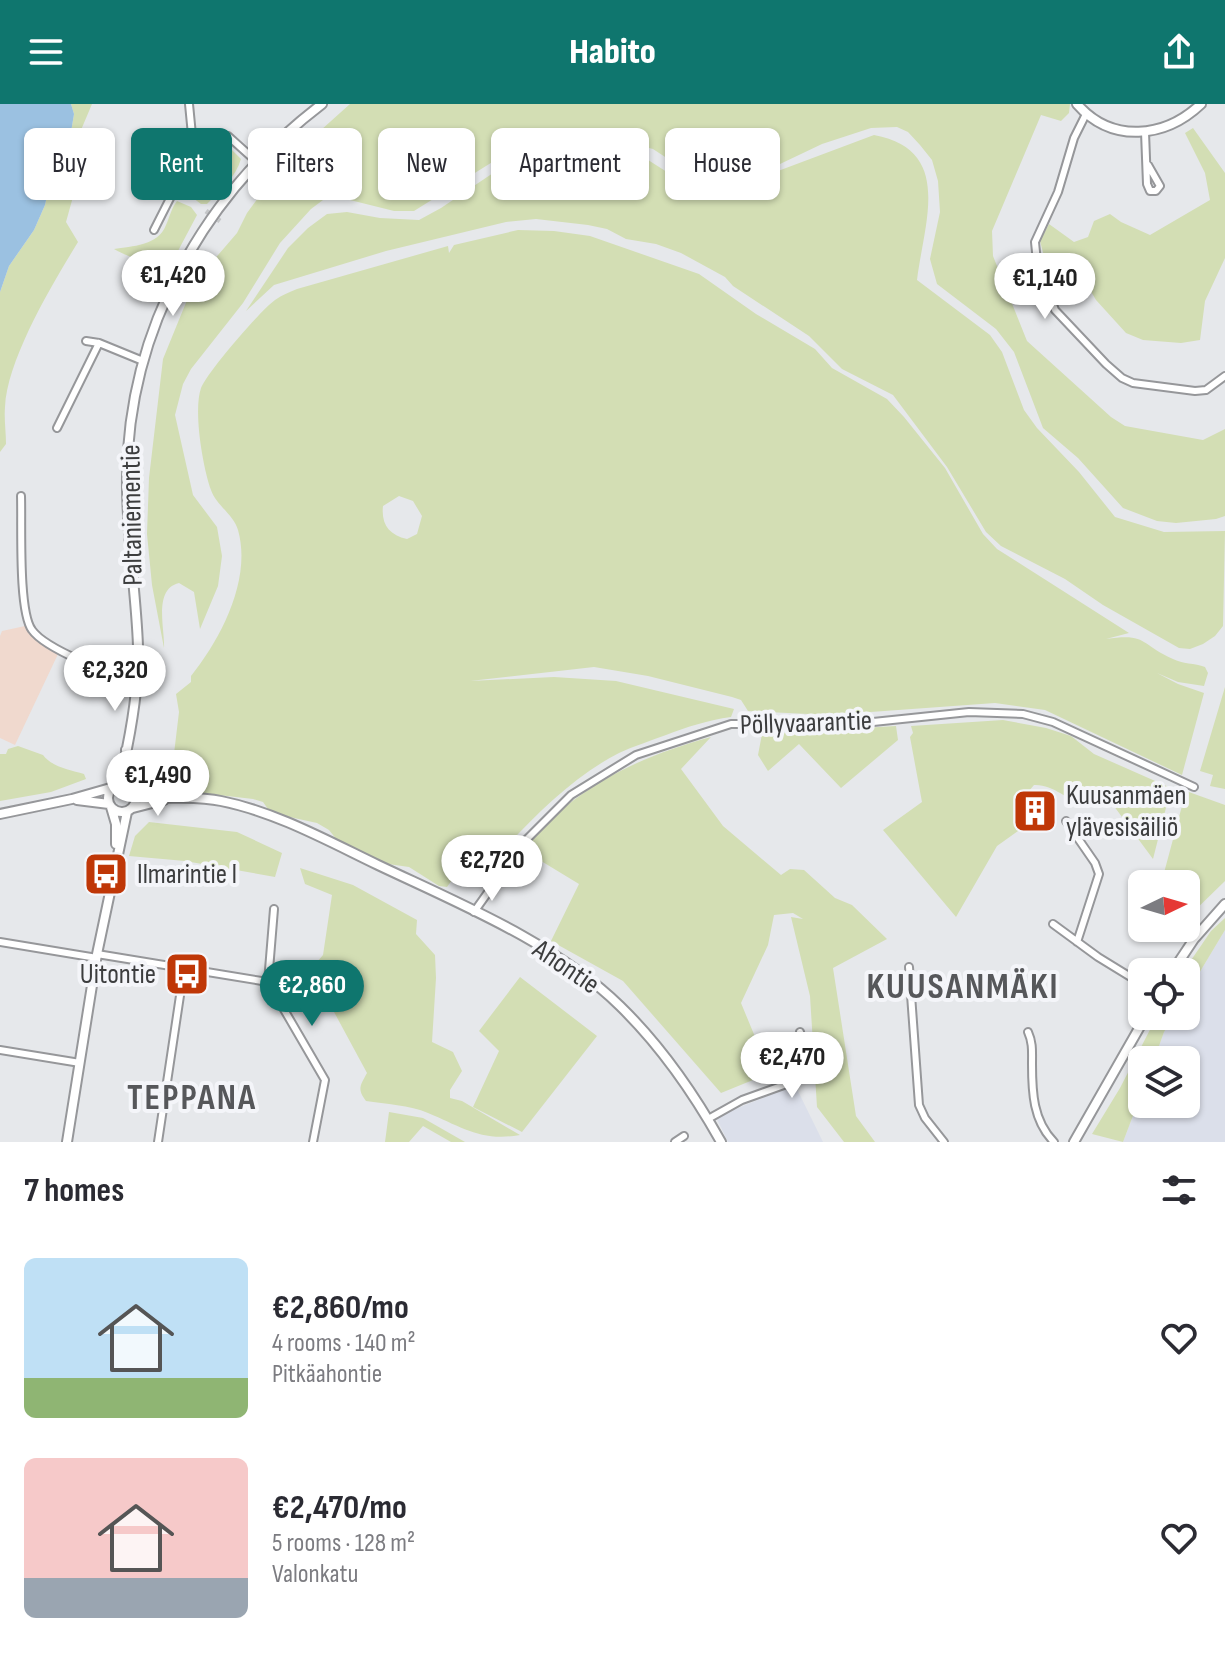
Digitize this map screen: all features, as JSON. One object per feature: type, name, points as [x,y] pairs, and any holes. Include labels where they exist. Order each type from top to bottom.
[{"type":"street","points":[[189,104],[191,128]]},
{"type":"street","name":"Paltaniementie","points":[[293,128],[322,104]]},
{"type":"street","points":[[1077,104],[1086,114],[1106,126],[1120,131],[1145,132],[1179,122],[1201,104]]},
{"type":"street","points":[[1086,114],[1074,138],[1058,192],[1035,242],[1037,262],[1055,310],[1106,364],[1133,383],[1195,391],[1206,390],[1225,376]]},
{"type":"street","points":[[1145,132],[1148,165]]},
{"type":"street","points":[[232,140],[248,154]]},
{"type":"street","name":"Paltaniementie","points":[[116,785],[126,748],[136,682],[138,645],[127,475],[131,420],[143,361],[156,318],[175,277],[220,206],[248,173]]},
{"type":"street","points":[[154,230],[169,200]]},
{"type":"street","points":[[86,341],[99,343],[143,361]]},
{"type":"street","points":[[57,428],[99,343]]},
{"type":"street","points":[[21,496],[24,602],[30,628],[42,641],[136,682]]},
{"type":"street","name":"Pöllyvaarantie","points":[[474,912],[523,843],[571,795],[636,755],[731,724],[854,724],[969,712],[1023,714],[1053,722],[1194,787]]},
{"type":"street","name":"Paltaniementie","points":[[126,748],[134,791]]},
{"type":"street","points":[[0,814],[72,799],[116,785],[127,784],[137,800],[130,810],[117,849],[67,1142]]},
{"type":"street","points":[[116,785],[109,793],[116,824],[117,849]]},
{"type":"street","name":"Ahontie","points":[[134,791],[222,801],[289,822],[540,947],[618,1004],[675,1067],[721,1142]]},
{"type":"street","name":"Ahontie","points":[[130,810],[176,797]]},
{"type":"street","points":[[72,799],[110,805],[116,811],[130,810]]},
{"type":"street","points":[[1066,821],[1095,863],[1099,874],[1077,942]]},
{"type":"street","points":[[1181,958],[1225,904]]},
{"type":"street","points":[[274,909],[268,982],[325,1080],[313,1142]]},
{"type":"street","points":[[1053,924],[1128,975]]},
{"type":"street","points":[[0,942],[268,982]]},
{"type":"street","points":[[909,967],[919,1105],[944,1142]]},
{"type":"street","points":[[158,1142],[184,969]]},
{"type":"street","points":[[1074,1142],[1138,1030]]},
{"type":"street","points":[[708,1119],[742,1100],[795,1081],[800,1076],[805,1056],[800,1032]]},
{"type":"street","points":[[1028,1032],[1032,1043],[1034,1105],[1040,1123],[1054,1142]]},
{"type":"street","points":[[0,1050],[80,1063]]},
{"type":"street","points":[[675,1142],[684,1136]]},
{"type":"shaded area","points":[[25,626],[36,639],[59,652],[15,745],[0,738],[0,636],[2,631]]},
{"type":"shaded area","points":[[1225,930],[1225,1142],[1123,1142],[1132,1118],[1200,1118],[1200,1046],[1159,1046],[1165,1030],[1200,1030],[1200,972]]},
{"type":"shaded area","points":[[795,1085],[823,1142],[728,1142],[716,1117]]},
{"type":"green space","points":[[71,104],[92,104],[82,128],[72,128],[74,114]]},
{"type":"green space","points":[[350,104],[1070,104],[1069,113],[1061,121],[1041,115],[992,231],[993,256],[1027,341],[1111,417],[1125,426],[1203,440],[1225,429],[1225,516],[1176,523],[1157,521],[1123,508],[1078,458],[1043,428],[1014,352],[996,329],[937,284],[930,259],[940,212],[938,181],[932,160],[908,132],[897,127],[871,128],[822,144],[780,164],[780,128],[665,128],[665,157],[649,148],[649,128],[491,128],[491,163],[475,173],[475,128],[378,128],[378,200],[432,200],[414,211],[394,211],[350,200],[362,200],[362,128],[323,128]]},
{"type":"green space","points":[[1193,128],[1225,173],[1225,258],[1205,301],[1200,340],[1181,343],[1143,340],[1126,333],[1096,300],[1079,271],[1055,298],[1040,241],[1049,224],[1074,242],[1088,237],[1094,221],[1110,214],[1150,235],[1210,200],[1205,173],[1185,133]]},
{"type":"green space","points":[[874,135],[899,143],[915,156],[925,172],[928,191],[928,213],[917,280],[990,335],[1002,352],[1024,410],[1037,428],[1079,472],[1115,517],[1164,532],[1225,531],[1223,626],[1215,636],[1190,649],[1179,648],[1103,605],[1065,579],[1001,546],[986,532],[947,467],[893,395],[842,369],[809,336],[733,286],[725,277],[681,253],[656,244],[626,239],[607,229],[588,225],[536,219],[506,222],[386,251],[274,285],[246,311],[288,248],[327,214],[347,212],[419,220],[453,200],[475,200],[475,185],[491,174],[491,200],[649,200],[649,161],[665,171],[665,200],[780,200],[780,170]]},
{"type":"green space","points":[[232,150],[241,159],[232,176]]},
{"type":"green space","points":[[46,200],[72,200],[66,222],[78,242],[22,345],[8,388],[6,444],[0,452],[0,292],[9,266],[34,230]]},
{"type":"green space","points":[[196,200],[211,200],[207,204]]},
{"type":"green space","points":[[256,200],[323,200],[280,243],[243,303],[191,369],[183,384],[175,415],[193,495],[217,527],[222,556],[218,586],[200,629],[194,592],[179,583],[166,593],[162,611],[164,648],[152,585],[147,534],[149,478],[163,359],[194,283],[237,233]]},
{"type":"green space","points":[[177,201],[191,207],[197,215],[151,302],[147,301],[157,274],[143,262],[114,249],[144,244],[157,237]]},
{"type":"green space","points":[[518,230],[554,231],[590,236],[699,274],[756,314],[815,349],[832,368],[887,399],[945,468],[983,534],[997,549],[1129,633],[1106,639],[1137,639],[1177,661],[1205,667],[1208,673],[1204,686],[1178,682],[1157,673],[1178,684],[1204,693],[1182,775],[1045,710],[995,703],[829,715],[748,711],[741,700],[732,697],[648,676],[594,667],[470,681],[554,677],[616,681],[734,709],[731,717],[674,732],[625,750],[600,764],[549,804],[488,866],[472,864],[464,882],[452,880],[447,887],[439,886],[409,867],[388,864],[337,840],[329,830],[317,823],[268,809],[263,802],[184,791],[158,781],[155,772],[174,770],[183,775],[192,766],[180,769],[173,762],[179,712],[176,694],[191,682],[191,676],[223,626],[241,568],[238,530],[213,495],[205,468],[198,411],[201,388],[235,342],[280,297],[297,289],[448,246],[449,253],[454,245]],"holes":[[[399,496],[413,501],[422,516],[417,534],[407,539],[395,535],[388,528],[383,518],[383,506]]]},
{"type":"green space","points":[[1225,687],[1225,789],[1210,786],[1213,775],[1200,771]]},
{"type":"green space","points":[[1003,720],[1071,736],[1094,754],[1171,788],[1153,859],[1105,794],[1085,806],[1047,787],[1034,785],[1018,804],[1018,831],[997,846],[956,917],[883,830],[922,802],[910,737],[913,733],[911,726]]},
{"type":"green space","points":[[896,726],[898,740],[841,788],[799,744],[768,771],[758,755],[762,734]]},
{"type":"green space","points":[[711,737],[681,769],[723,826],[781,875],[790,869],[804,870],[835,898],[852,905],[887,939],[833,968],[856,1116],[875,1142],[844,1142],[817,1107],[810,996],[791,917],[803,919],[793,913],[774,915],[768,945],[741,1003],[770,1073],[721,1093],[623,981],[551,941],[579,884],[523,850],[566,806],[600,783],[653,756]]},
{"type":"green space","points":[[18,746],[43,755],[56,765],[84,774],[86,779],[51,792],[0,801],[0,754],[6,754],[8,749]]},
{"type":"green space","points":[[1186,791],[1225,805],[1225,881],[1200,905],[1200,870],[1165,870]]},
{"type":"green space","points":[[149,822],[237,832],[282,853],[275,877],[185,861],[129,856],[135,836]]},
{"type":"green space","points":[[300,868],[353,885],[417,920],[416,934],[435,955],[432,1042],[453,1052],[462,1071],[450,1090],[450,1098],[462,1101],[520,1135],[483,1135],[421,1110],[366,1101],[360,1087],[367,1073],[327,999],[310,999],[299,993],[323,955],[332,895],[305,884]]},
{"type":"green space","points":[[1225,918],[1225,930],[1200,972],[1200,958],[1193,958],[1211,931]]},
{"type":"green space","points":[[520,977],[597,1036],[522,1132],[473,1107],[499,1051],[479,1031]]},
{"type":"green space","points":[[1150,1030],[1165,1030],[1159,1046],[1142,1046]]},
{"type":"green space","points":[[1128,1072],[1128,1118],[1132,1118],[1123,1142],[1092,1134]]},
{"type":"green space","points":[[389,1112],[423,1118],[465,1142],[451,1142],[423,1126],[409,1142],[385,1142]]},
{"type":"water","points":[[0,104],[71,104],[74,114],[72,128],[24,128],[24,200],[46,200],[34,230],[9,266],[0,292]]},
{"type":"tunnel","points":[[206,211],[220,221]]},
{"type":"place","name":"Kuusanmäen ylävesisäiliö","points":[[1035,811]]},
{"type":"place","name":"Ilmarintie I","points":[[106,874]]},
{"type":"place","name":"Uitontie","points":[[187,974]]},
{"type":"district","name":"KUUSANMÄKI","points":[[963,987]]},
{"type":"district","name":"TEPPANA","points":[[192,1098]]}]
